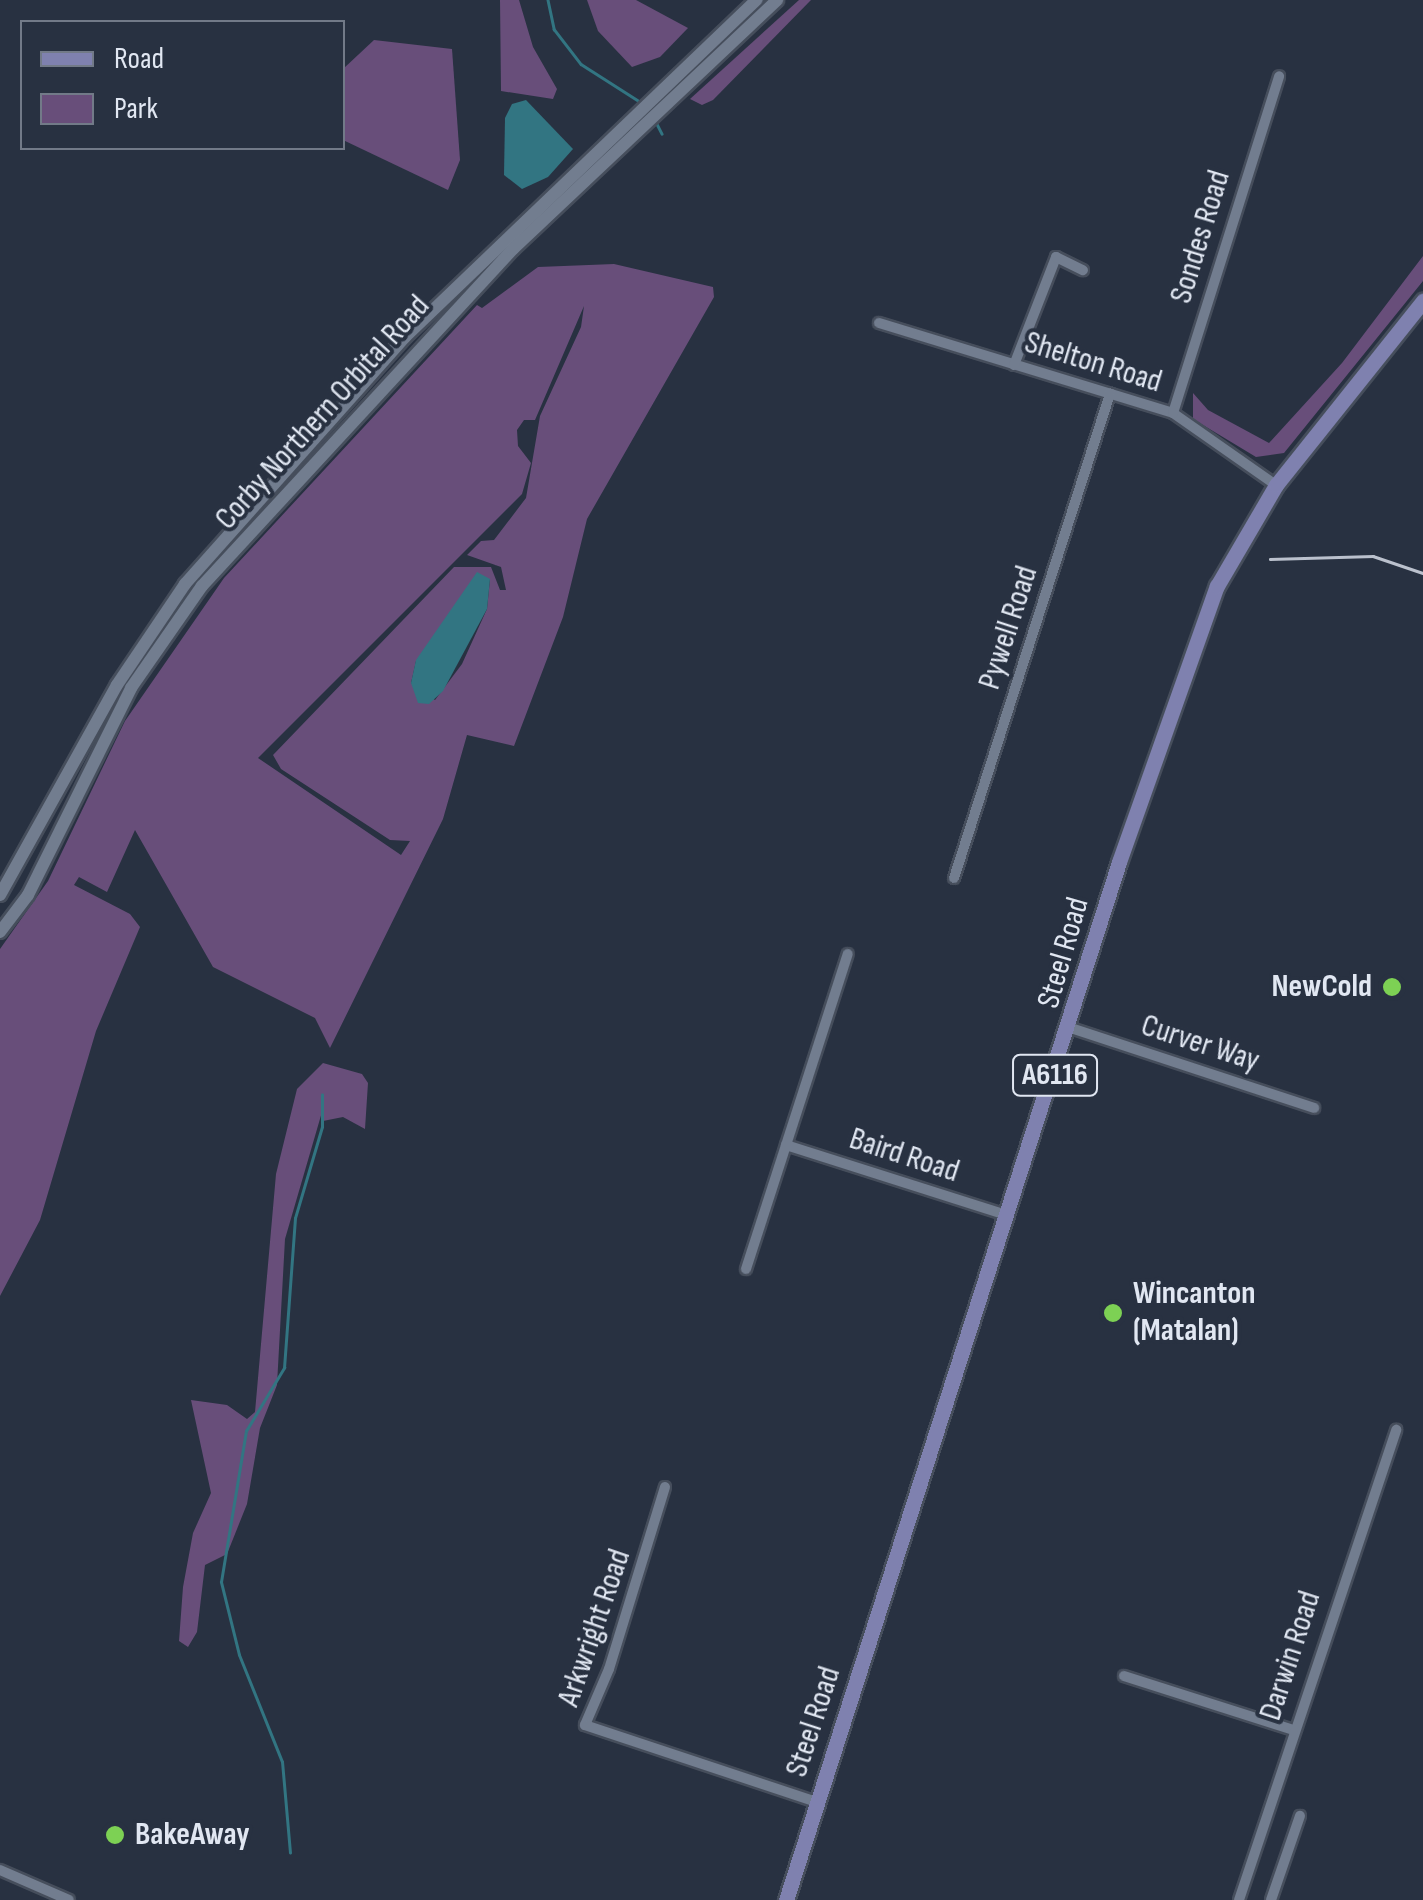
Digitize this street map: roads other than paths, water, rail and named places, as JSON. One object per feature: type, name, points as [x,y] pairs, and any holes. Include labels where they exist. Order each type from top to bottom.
[{"type":"main road","name":"Steel Road","points":[[786,1900],[1006,1216],[1071,1028],[1119,862],[1217,586],[1276,485],[1423,301]]},
{"type":"street","name":"Corby Northern Orbital Road","points":[[0,932],[28,894],[131,688],[202,586],[384,382],[627,138],[756,0]]},
{"type":"street","name":"Corby Northern Orbital Road","points":[[0,895],[117,685],[185,584],[405,337],[616,128],[669,90],[777,0]]},
{"type":"street","name":"Sondes Road","points":[[1174,413],[1279,76]]},
{"type":"street","points":[[1014,365],[1056,257],[1083,270]]},
{"type":"street","name":"Shelton Road","points":[[879,323],[1174,413],[1276,485]]},
{"type":"street","name":"Pywell Road","points":[[954,878],[1110,394]]},
{"type":"street","points":[[746,1269],[848,954]]},
{"type":"street","name":"Curver Way","points":[[1071,1028],[1314,1108]]},
{"type":"street","name":"Baird Road","points":[[786,1145],[1006,1216]]},
{"type":"street","name":"Darwin Road","points":[[1239,1900],[1396,1430]]},
{"type":"street","name":"Arkwright Road","points":[[665,1487],[609,1670],[584,1725],[816,1802]]},
{"type":"street","points":[[1124,1676],[1293,1730]]},
{"type":"street","points":[[1271,1900],[1300,1816]]},
{"type":"street","points":[[0,1870],[69,1900]]},
{"type":"water","points":[[526,100],[573,149],[548,177],[522,189],[504,175],[505,118],[512,104]]},
{"type":"water","points":[[477,572],[490,579],[487,609],[443,691],[429,704],[418,703],[411,683],[416,660]]},
{"type":"waterway","points":[[548,0],[554,29],[581,64],[642,103]]},
{"type":"waterway","points":[[656,122],[662,134]]},
{"type":"waterway","points":[[290,1853],[282,1762],[239,1655],[221,1582],[246,1431],[284,1368],[295,1218],[322,1127],[322,1095]]},
{"type":"railway","points":[[1270,559],[1373,556],[1423,573]]},
{"type":"place","name":"NewCold","points":[[1392,987]]},
{"type":"place","name":"Wincanton (Matalan)","points":[[1113,1313]]},
{"type":"place","name":"BakeAway","points":[[115,1835]]}]
